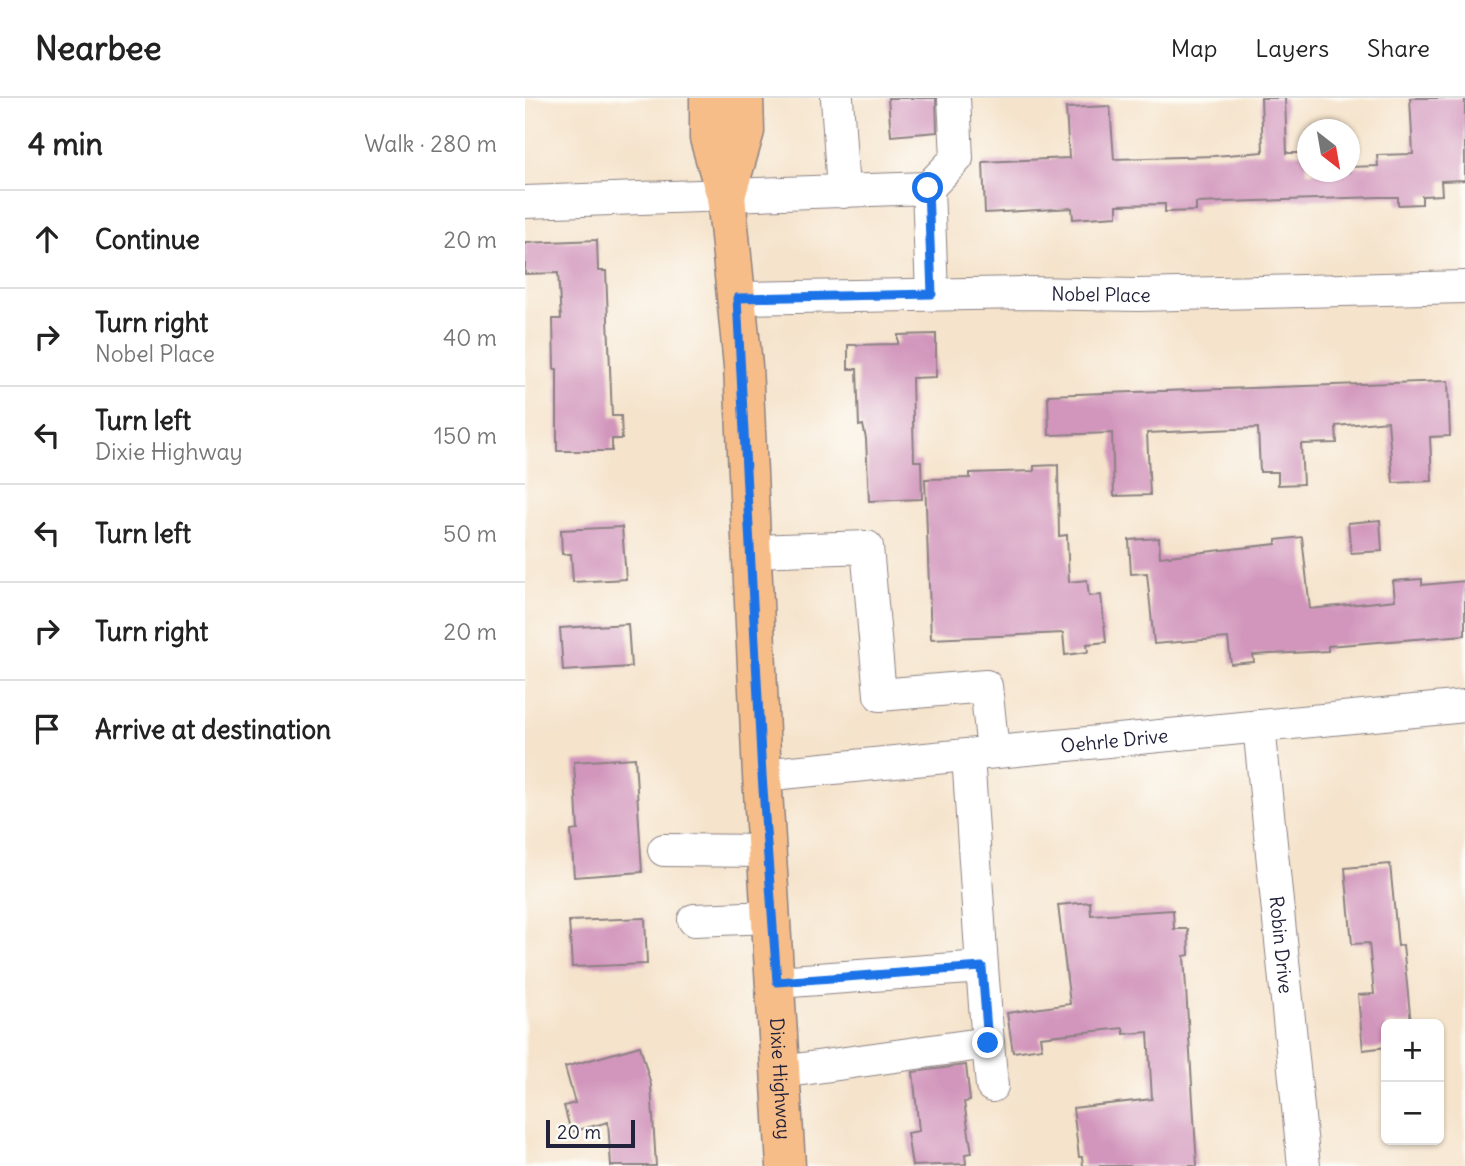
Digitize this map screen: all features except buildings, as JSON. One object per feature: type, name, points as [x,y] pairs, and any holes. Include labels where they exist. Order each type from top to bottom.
[{"type":"main road","name":"Dixie Highway","points":[[709,98],[709,138],[726,196],[737,298],[786,1166]]},
{"type":"main road","name":"Dixie Highway","points":[[726,196],[745,131],[744,98]]},
{"type":"street","points":[[838,98],[843,192]]},
{"type":"street","points":[[525,202],[928,188],[957,158],[954,98]]},
{"type":"street","points":[[928,188],[932,294]]},
{"type":"street","name":"Nobel Place","points":[[737,298],[932,294],[1138,295],[1465,287]]},
{"type":"street","points":[[752,551],[867,547],[880,695],[986,686],[980,753],[982,967],[992,1086]]},
{"type":"street","name":"Oehrle Drive","points":[[762,775],[1465,706]]},
{"type":"street","name":"Robin Drive","points":[[1259,726],[1304,1166]]},
{"type":"street","points":[[664,850],[768,851]]},
{"type":"street","points":[[694,920],[773,917]]},
{"type":"street","points":[[777,982],[982,967]]},
{"type":"street","points":[[781,1072],[988,1043]]},
{"type":"route","points":[[928,188],[932,294],[737,298],[743,366],[762,775],[777,982],[982,967],[988,1043]]}]
